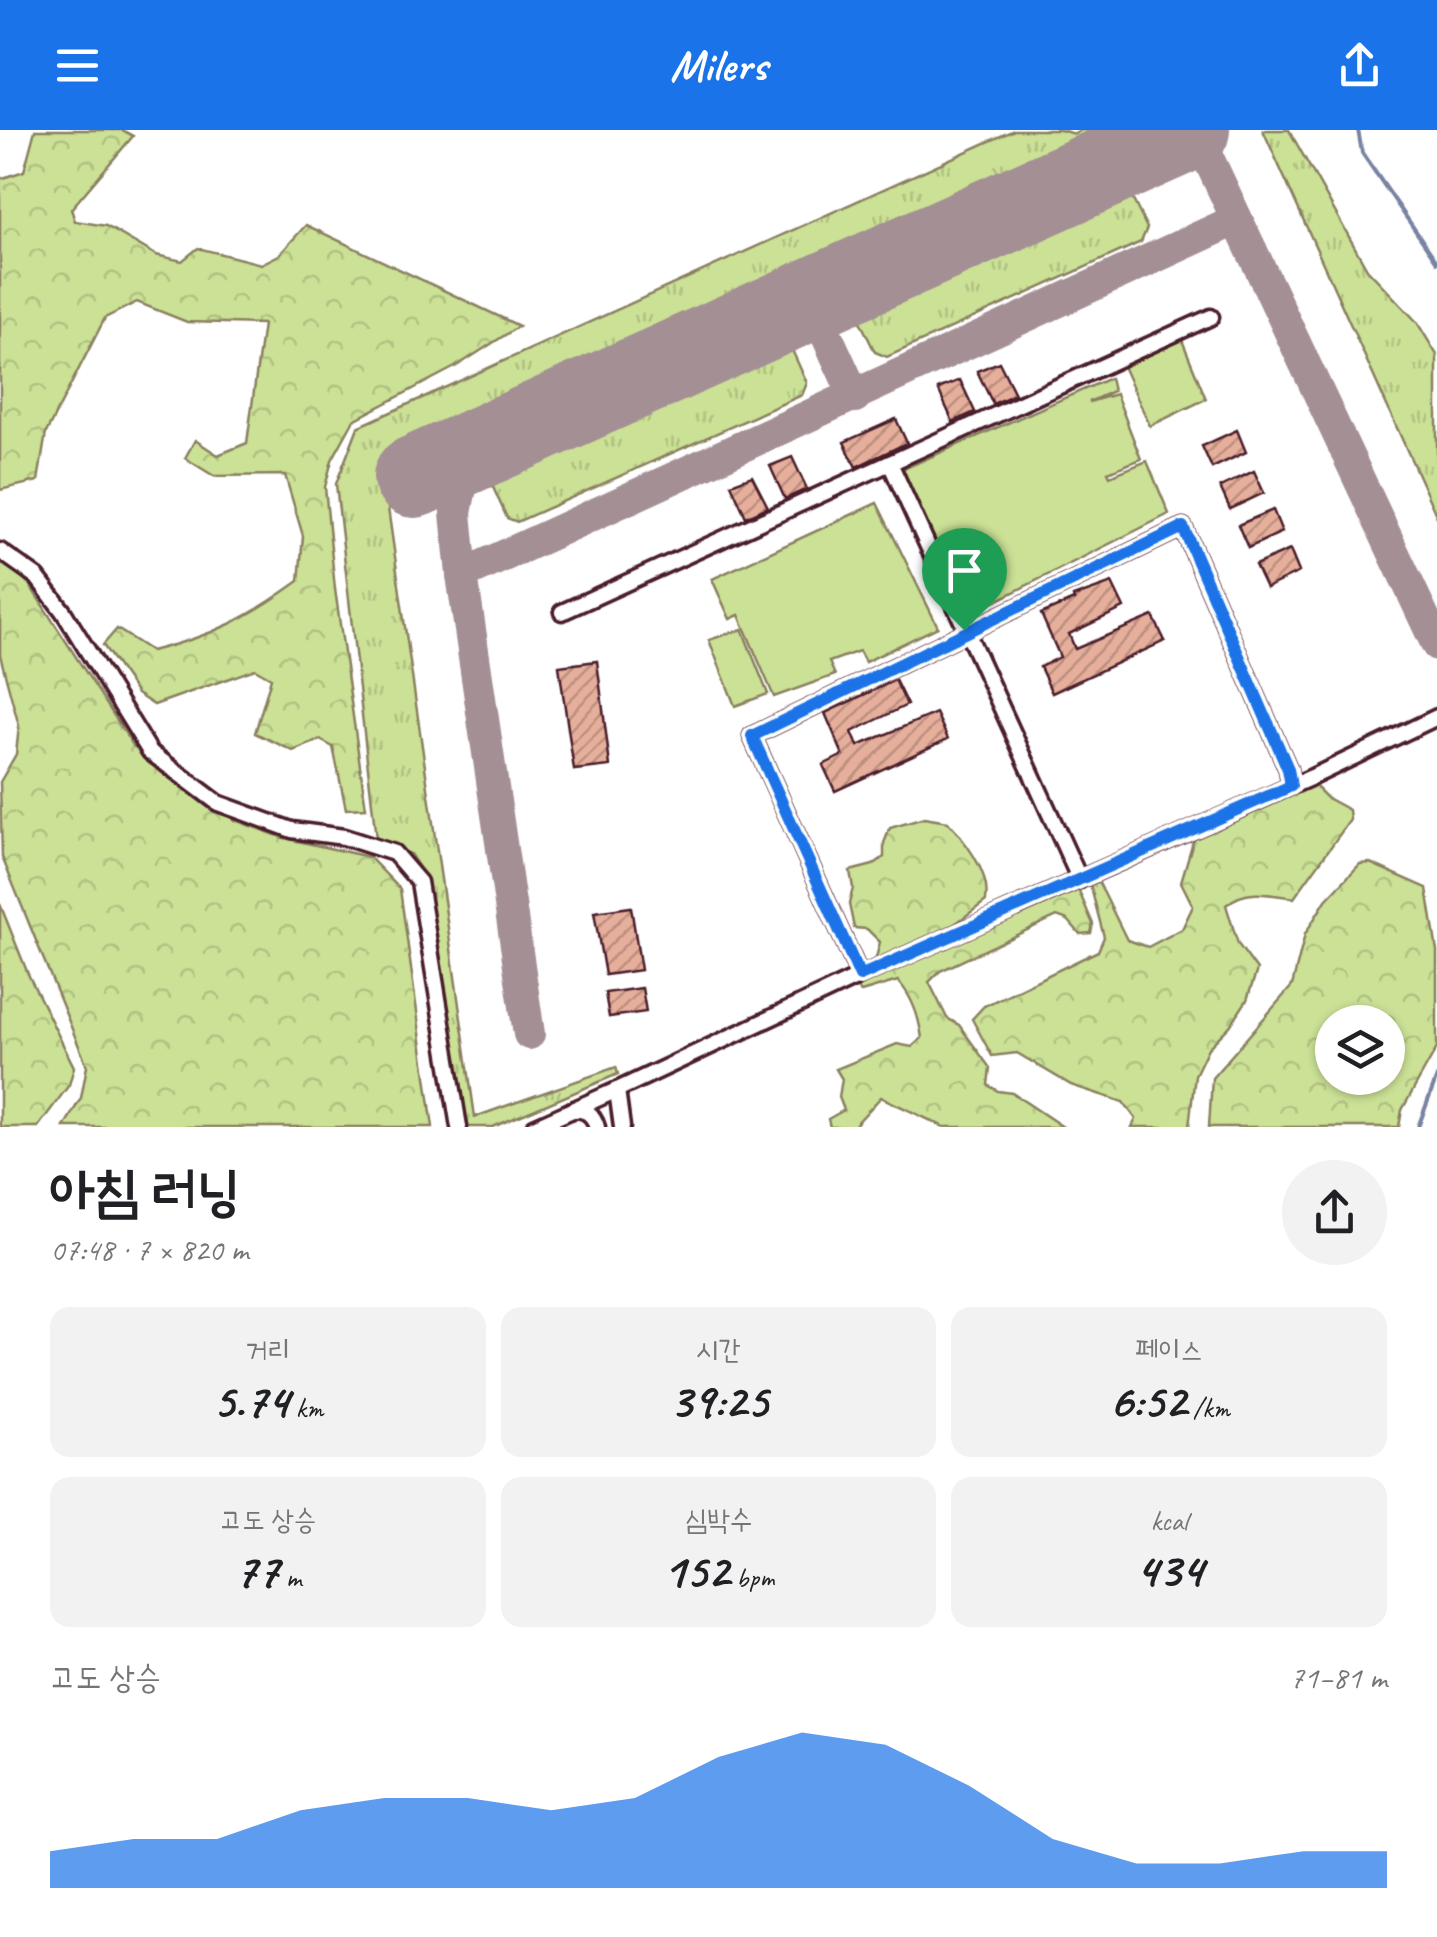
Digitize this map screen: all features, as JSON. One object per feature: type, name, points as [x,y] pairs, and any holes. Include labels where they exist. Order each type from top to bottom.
[{"type":"lane","points":[[562,612],[1211,318]]},
{"type":"lane","points":[[890,463],[1080,880]]},
{"type":"lane","points":[[860,976],[752,736],[1183,527],[1288,769],[1291,786]]},
{"type":"lane","points":[[0,551],[37,577],[63,611],[150,752],[218,803],[292,830],[344,837],[394,852],[419,882],[460,1127]]},
{"type":"lane","points":[[534,1127],[1437,717]]},
{"type":"lane","points":[[617,1090],[622,1127]]},
{"type":"lane","points":[[571,1110],[581,1109],[590,1114],[596,1127]]},
{"type":"green space","points":[[35,130],[122,130],[133,136],[71,209],[75,221],[106,226],[156,255],[182,261],[198,248],[261,264],[279,255],[306,225],[519,326],[457,366],[354,420],[332,460],[325,487],[335,589],[366,808],[346,809],[333,747],[320,740],[293,751],[255,733],[271,678],[255,669],[154,705],[137,694],[103,645],[117,629],[151,651],[193,639],[246,615],[299,581],[303,536],[285,475],[214,476],[185,458],[195,440],[218,455],[247,443],[263,324],[187,322],[137,302],[105,318],[46,433],[38,481],[0,490],[0,179],[24,171]]},
{"type":"green space","points":[[1014,130],[1060,130],[1075,134],[1081,130],[1121,130],[382,466],[475,1117],[616,1067],[618,1074],[493,1127],[466,1127],[424,875],[410,854],[376,839],[336,484],[358,427]]},
{"type":"green space","points":[[1263,130],[1289,130],[1367,269],[1417,322],[1437,355],[1437,517]]},
{"type":"green space","points":[[1119,192],[1131,196],[1147,228],[1141,242],[887,357],[875,352],[859,319],[865,307]]},
{"type":"green space","points":[[1182,340],[1206,399],[1150,426],[1123,366]]},
{"type":"green space","points":[[781,346],[792,350],[807,383],[802,395],[517,522],[507,518],[492,485],[500,472]]},
{"type":"green space","points":[[1110,378],[1113,391],[1089,402],[1116,394],[1141,459],[1108,472],[1110,476],[1147,461],[1169,514],[968,615],[903,469]]},
{"type":"green space","points":[[877,503],[938,627],[865,662],[859,651],[829,662],[835,675],[774,697],[739,615],[730,619],[712,579]]},
{"type":"green space","points":[[0,563],[10,566],[29,584],[134,747],[234,820],[284,838],[369,857],[400,889],[433,1127],[64,1127],[81,1098],[87,1066],[2,857],[0,782],[16,754],[19,726],[0,655]]},
{"type":"green space","points":[[742,629],[768,694],[735,706],[709,640]]},
{"type":"green space","points":[[1311,782],[1327,798],[1349,810],[1350,820],[1294,898],[1250,894],[1226,905],[1238,944],[1257,970],[1247,1000],[1230,1026],[1208,1048],[1195,1075],[1189,1127],[1132,1127],[1136,1119],[1123,1102],[1071,1085],[1017,1053],[992,1056],[972,1019],[984,1006],[1098,951],[1104,937],[1090,884],[1098,881],[1127,940],[1148,947],[1182,929],[1193,906],[1181,882],[1194,838]]},
{"type":"green space","points":[[924,818],[948,822],[962,839],[981,869],[986,901],[932,941],[875,962],[880,942],[867,929],[854,928],[849,904],[853,888],[850,871],[873,865],[884,857],[890,828]]},
{"type":"green space","points":[[1370,863],[1427,888],[1437,951],[1437,1048],[1402,1110],[1399,1127],[1209,1127],[1212,1078],[1292,986],[1305,934],[1326,900],[1360,864]]},
{"type":"green space","points":[[1069,889],[1078,889],[1093,924],[1091,933],[1080,934],[1068,920],[1057,916],[940,971],[929,982],[947,1018],[959,1025],[990,1068],[988,1085],[1012,1093],[1063,1127],[944,1127],[881,1097],[853,1127],[830,1127],[828,1119],[844,1110],[839,1097],[842,1079],[836,1069],[897,1044],[912,1047],[922,1038],[914,1007],[898,981],[861,992],[856,987]]},
{"type":"green space","points":[[0,904],[28,974],[74,1067],[69,1085],[38,1127],[0,1127]]},
{"type":"building","points":[[999,362],[1015,394],[993,404],[977,371]]},
{"type":"building","points":[[960,380],[975,412],[953,422],[938,389]]},
{"type":"building","points":[[896,419],[907,443],[856,467],[844,442]]},
{"type":"building","points":[[1237,430],[1246,452],[1212,468],[1202,446]]},
{"type":"building","points":[[792,457],[807,489],[785,499],[770,466]]},
{"type":"building","points":[[1254,471],[1264,493],[1230,509],[1220,487]]},
{"type":"building","points":[[752,476],[768,507],[746,517],[731,484]]},
{"type":"building","points":[[1273,510],[1282,532],[1248,548],[1238,525]]},
{"type":"building","points":[[1290,550],[1299,572],[1266,588],[1255,565]]},
{"type":"building","points":[[1112,583],[1124,608],[1069,634],[1075,649],[1153,616],[1165,641],[1052,693],[1040,667],[1060,657],[1041,614]]},
{"type":"building","points":[[597,661],[610,766],[574,770],[559,666]]},
{"type":"building","points":[[895,680],[907,705],[852,732],[858,746],[936,713],[948,739],[835,791],[823,765],[843,755],[825,713]]},
{"type":"building","points":[[631,907],[641,970],[605,975],[594,912]]},
{"type":"building","points":[[642,988],[646,1012],[609,1017],[605,993]]},
{"type":"waterway","points":[[1358,130],[1362,153],[1437,262]]},
{"type":"waterway","points":[[1418,1127],[1437,1077]]},
{"type":"taxiway","points":[[1195,130],[1437,645]]},
{"type":"taxiway","points":[[462,575],[1236,220]]},
{"type":"taxiway","points":[[811,301],[855,397]]},
{"type":"taxiway","points":[[468,452],[456,513],[462,575],[529,1034]]},
{"type":"runway","points":[[414,477],[1189,130]]},
{"type":"route","points":[[1183,527],[1288,769],[1291,786],[860,976],[752,736],[964,630],[1183,527]]}]
